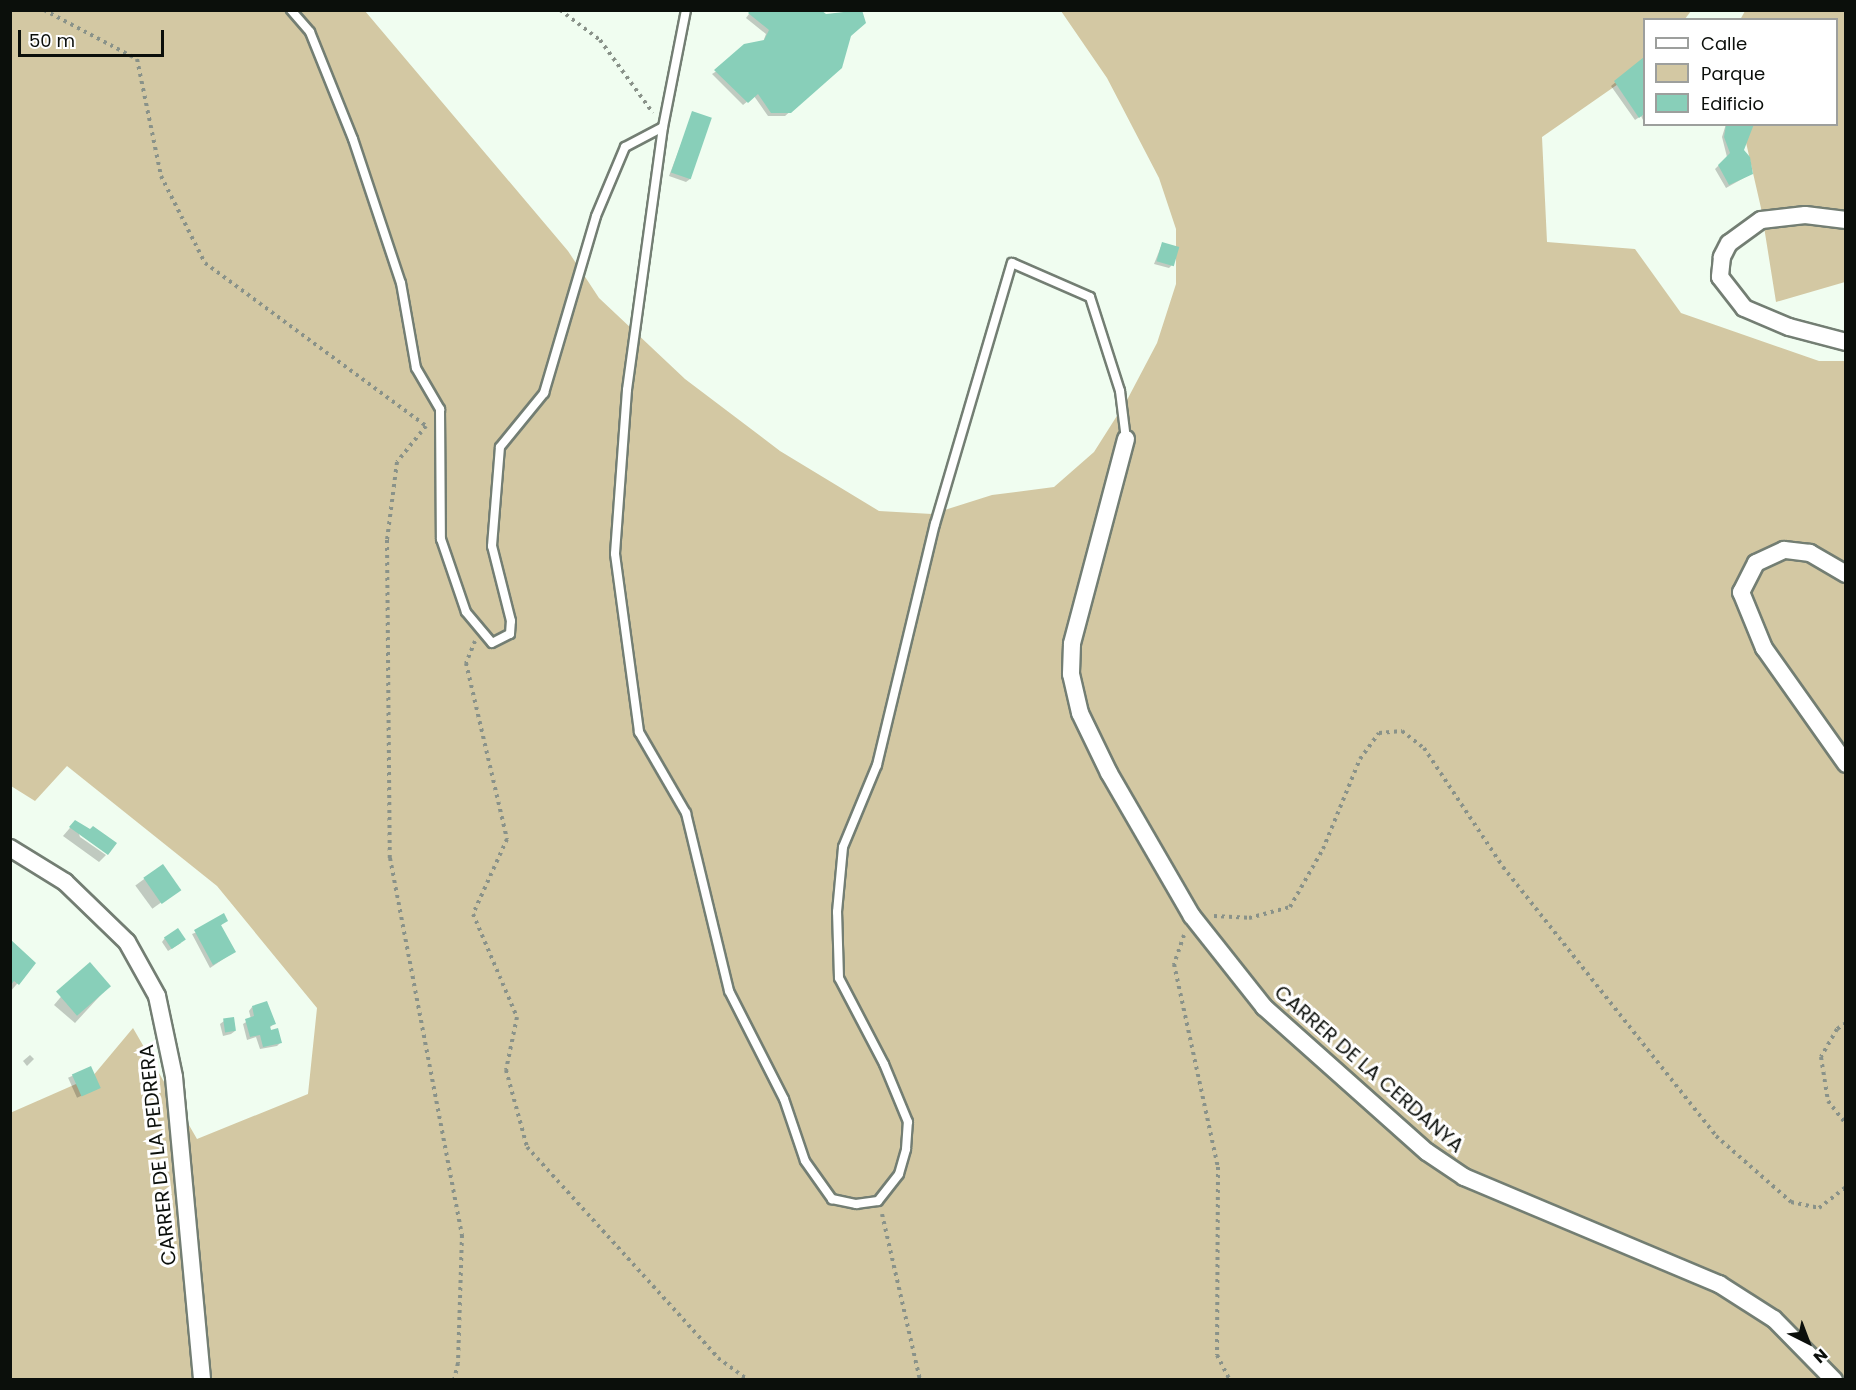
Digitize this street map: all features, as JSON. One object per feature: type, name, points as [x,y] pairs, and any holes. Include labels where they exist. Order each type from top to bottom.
[{"type":"street","points":[[1845,219],[1805,215],[1761,220],[1729,243],[1722,257],[1720,277],[1744,308],[1789,327],[1845,342]]},
{"type":"street","name":"CARRER DE LA CERDANYA","points":[[1126,439],[1072,644],[1071,674],[1080,713],[1108,773],[1192,916],[1264,1007],[1426,1152],[1464,1177],[1719,1284],[1774,1319],[1834,1380]]},
{"type":"street","points":[[1845,574],[1810,553],[1784,550],[1756,563],[1741,592],[1764,648],[1845,764]]},
{"type":"street","name":"CARRER DE LA PEDRERA","points":[[10,848],[65,882],[127,942],[157,996],[174,1077],[202,1380]]},
{"type":"lane","points":[[291,10],[310,32],[354,139],[401,283],[416,368],[440,409],[441,538],[466,612],[492,643],[510,634],[511,621],[492,546],[500,447],[544,393],[596,216],[625,147],[663,127]]},
{"type":"lane","points":[[686,10],[663,127],[627,390],[615,554],[639,732],[686,813],[729,991],[784,1099],[806,1161],[832,1198],[856,1203],[878,1201],[899,1174],[908,1122],[884,1064],[839,978],[837,912],[843,847],[877,765],[935,524],[1012,263],[1090,297],[1120,391],[1126,439]]},
{"type":"path","points":[[44,10],[137,60],[161,176],[205,263],[426,426]]},
{"type":"path","points":[[560,10],[600,40],[663,127]]},
{"type":"path","points":[[440,409],[397,462],[387,540],[390,858],[462,1235],[458,1363],[454,1380]]},
{"type":"path","points":[[479,630],[466,663],[507,839],[472,914],[517,1017],[506,1070],[527,1147],[718,1358],[748,1380]]},
{"type":"path","points":[[1230,1380],[1216,1355],[1218,1167],[1174,964],[1192,916],[1249,918],[1290,907],[1323,849],[1360,759],[1379,733],[1402,731],[1424,748],[1503,867],[1716,1136],[1791,1202],[1819,1208],[1842,1194],[1845,1187]]},
{"type":"path","points":[[1845,1023],[1837,1029],[1821,1057],[1828,1101],[1845,1124]]},
{"type":"path","points":[[878,1201],[895,1258],[920,1380]]},
{"type":"green space","points":[[11,11],[365,11],[568,251],[599,298],[685,379],[780,451],[879,511],[932,514],[992,495],[1054,487],[1094,452],[1127,400],[1157,343],[1176,284],[1176,229],[1159,178],[1107,78],[1061,11],[1691,11],[1686,18],[1643,18],[1643,67],[1542,137],[1547,242],[1635,249],[1681,313],[1819,361],[1845,361],[1845,1379],[11,1379],[10,1113],[92,1077],[133,1028],[197,1139],[308,1094],[317,1008],[217,886],[67,766],[35,801],[11,786]]},
{"type":"green space","points":[[1745,11],[1845,11],[1845,282],[1776,302],[1761,208],[1742,126],[1838,126],[1838,18],[1741,18]]},
{"type":"building","points":[[751,10],[821,10],[826,14],[862,10],[866,23],[851,36],[842,68],[791,113],[771,113],[758,94],[748,103],[714,70],[744,44],[764,40],[769,30],[748,13]]},
{"type":"building","points":[[1643,58],[1643,115],[1639,118],[1614,81]]},
{"type":"building","points":[[692,111],[712,118],[691,179],[671,172]]},
{"type":"building","points":[[1726,126],[1753,126],[1744,150],[1750,157],[1753,174],[1729,185],[1718,165],[1730,153],[1724,137]]},
{"type":"building","points":[[1162,242],[1179,247],[1174,266],[1156,261]]},
{"type":"building","points":[[75,820],[90,829],[93,826],[117,843],[108,855],[69,827]]},
{"type":"building","points":[[163,864],[181,890],[162,904],[143,878]]},
{"type":"building","points":[[224,913],[228,921],[221,925],[236,952],[213,965],[194,930]]},
{"type":"building","points":[[178,928],[186,940],[172,949],[164,938]]},
{"type":"building","points":[[10,939],[36,963],[19,985],[14,981],[10,986]]},
{"type":"building","points":[[90,962],[111,986],[77,1016],[56,992]]},
{"type":"building","points":[[267,1001],[276,1024],[270,1026],[271,1030],[278,1028],[282,1043],[263,1047],[260,1035],[250,1037],[245,1019],[254,1016],[252,1006]]},
{"type":"building","points":[[234,1017],[236,1031],[225,1032],[223,1019]]},
{"type":"building","points":[[91,1066],[101,1088],[82,1096],[72,1075]]}]
